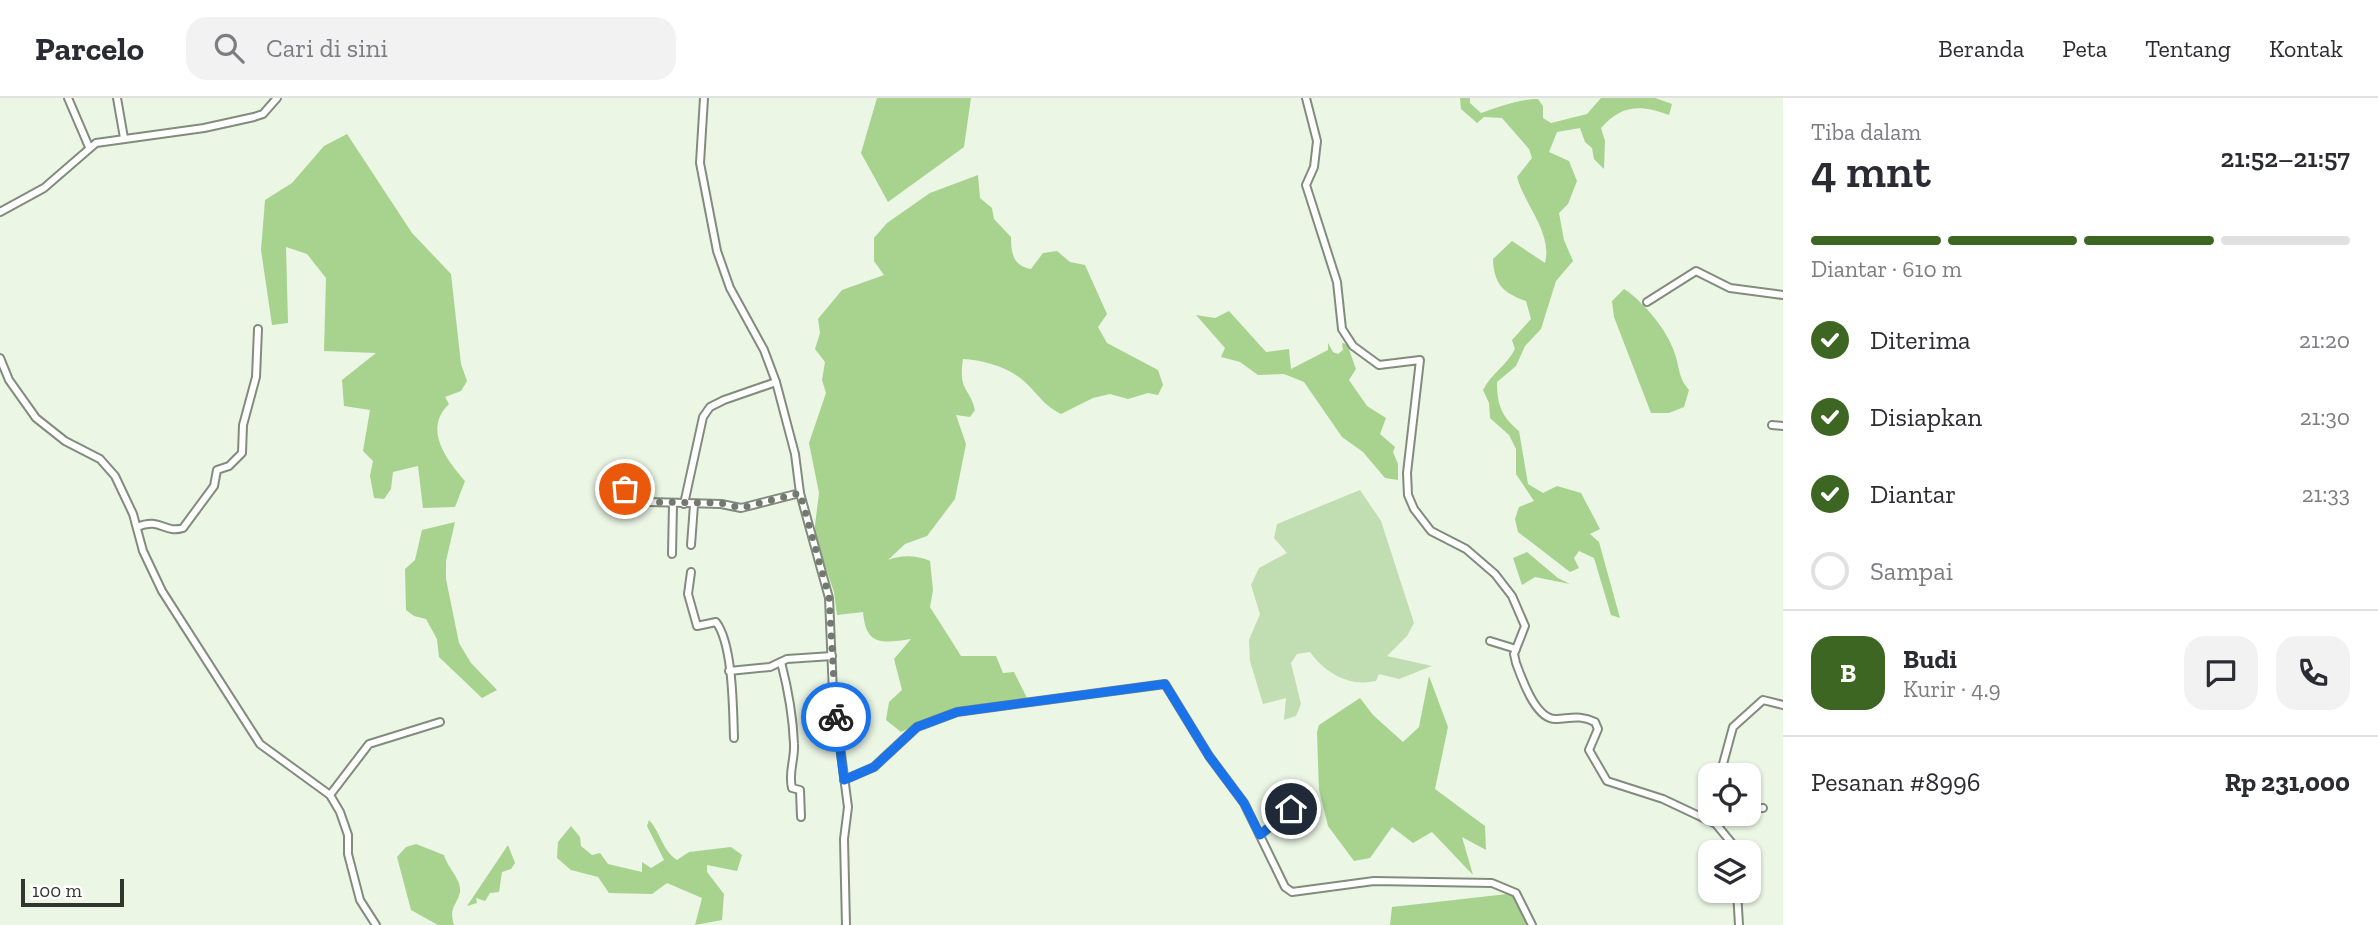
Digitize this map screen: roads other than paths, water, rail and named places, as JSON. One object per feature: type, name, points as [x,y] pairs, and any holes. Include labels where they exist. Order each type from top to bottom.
[{"type":"street","points":[[68,98],[89,147]]},
{"type":"street","points":[[117,98],[124,138]]},
{"type":"street","points":[[0,212],[44,188],[89,147],[100,142],[204,128],[254,117],[265,112],[277,98]]},
{"type":"street","points":[[705,98],[700,163],[717,251],[730,288],[764,350],[776,382],[795,454],[800,493],[829,597],[832,656],[848,807],[844,839],[846,925]]},
{"type":"street","points":[[1306,98],[1317,141],[1314,167],[1306,185],[1337,282],[1343,332],[1353,346],[1379,365],[1420,360],[1407,473],[1408,495],[1417,517],[1431,531],[1475,555],[1506,586],[1525,626],[1516,649],[1516,663],[1541,714],[1554,720],[1585,717],[1595,722],[1598,729],[1589,750],[1607,781],[1663,799],[1698,815]]},
{"type":"street","points":[[1647,302],[1693,271],[1730,288],[1783,295]]},
{"type":"street","points":[[137,527],[155,522],[170,529],[183,528],[214,486],[217,470],[232,464],[242,453],[243,425],[256,377],[258,329]]},
{"type":"street","points":[[0,358],[9,380],[43,425],[107,465],[131,508],[143,551],[162,591],[260,744],[330,795],[348,835],[348,854],[359,900],[376,925]]},
{"type":"street","points":[[684,504],[703,417],[710,407],[776,382]]},
{"type":"street","points":[[1772,425],[1783,426]]},
{"type":"street","points":[[612,483],[648,502],[694,505],[721,503],[741,508],[800,493]]},
{"type":"street","points":[[672,555],[673,504]]},
{"type":"street","points":[[691,545],[694,505]]},
{"type":"street","points":[[691,572],[688,594],[696,626],[718,624],[724,637],[734,738]]},
{"type":"street","points":[[1490,641],[1516,649]]},
{"type":"street","points":[[729,671],[771,667],[787,659],[832,656]]},
{"type":"street","points":[[781,662],[793,716],[794,747],[790,775],[792,788],[800,790],[802,797],[801,817]]},
{"type":"street","points":[[844,780],[874,767],[917,727],[957,712],[1165,684],[1209,756],[1244,803],[1284,887],[1292,892],[1374,881],[1492,883],[1516,893],[1532,925]]},
{"type":"street","points":[[1723,763],[1734,725],[1763,700],[1783,705]]},
{"type":"street","points":[[330,795],[369,744],[440,722]]},
{"type":"street","points":[[1260,835],[1291,809]]},
{"type":"street","points":[[1719,826],[1730,840]]},
{"type":"street","points":[[1738,903],[1739,925]]}]
